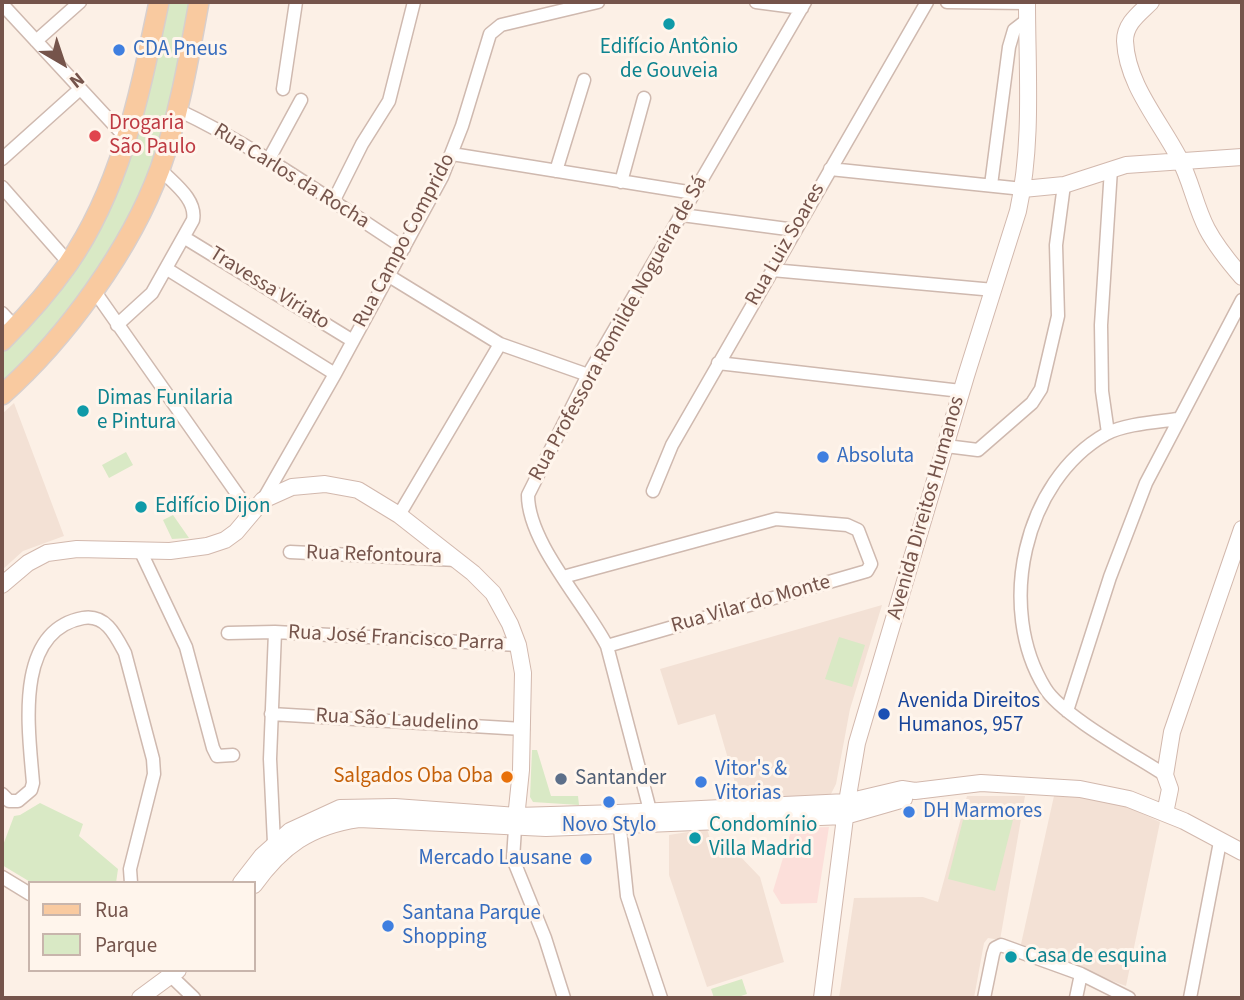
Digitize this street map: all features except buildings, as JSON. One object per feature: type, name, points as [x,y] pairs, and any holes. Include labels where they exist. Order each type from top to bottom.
[{"type":"main road","points":[[6,327],[69,263],[104,200],[127,139],[159,2]]},
{"type":"main road","points":[[2,395],[48,349],[114,258],[134,222],[160,169],[199,2]]},
{"type":"main road","points":[[1151,2],[1128,27],[1125,40],[1140,92],[1180,159],[1206,228],[1242,276]]},
{"type":"main road","name":"Avenida Direitos Humanos","points":[[822,998],[857,743],[1023,189],[1029,107],[1027,8]]},
{"type":"main road","points":[[1023,189],[1064,185],[1111,169],[1180,159],[1242,157]]},
{"type":"main road","points":[[2,585],[28,563],[47,553],[77,549],[170,551],[225,540],[236,532],[263,500],[292,487],[326,484],[358,490],[399,514],[457,559],[493,593],[510,624],[518,645],[523,673],[523,729],[516,822]]},
{"type":"main road","points":[[1165,813],[1170,789],[1165,775],[1172,732],[1242,529]]},
{"type":"main road","points":[[256,883],[281,852],[300,838],[341,822],[379,819],[516,822],[846,809],[902,789],[915,791],[981,783],[1080,789],[1129,799],[1165,813],[1242,852]]},
{"type":"main road","points":[[244,881],[274,843],[299,825],[340,808],[395,807],[516,822]]},
{"type":"main road","points":[[140,998],[175,973]]},
{"type":"street","points":[[36,41],[80,2]]},
{"type":"street","points":[[283,89],[296,2]]},
{"type":"street","points":[[333,202],[357,154],[389,101],[415,2]]},
{"type":"street","name":"Rua Campo Comprido","points":[[263,500],[389,276],[452,154],[490,34],[501,25],[598,2]]},
{"type":"street","points":[[756,2],[803,5]]},
{"type":"street","name":"Rua Luiz Soares","points":[[653,491],[672,445],[927,2]]},
{"type":"street","points":[[947,2],[1027,8],[1013,30],[1009,47],[991,185]]},
{"type":"street","points":[[2,4],[127,139]]},
{"type":"street","name":"Rua Professora Romilde Nogueira de Sá","points":[[652,817],[607,646],[542,542],[530,511],[528,495],[589,375],[803,5]]},
{"type":"street","points":[[556,172],[584,80]]},
{"type":"street","points":[[2,159],[79,89]]},
{"type":"street","points":[[621,182],[644,98]]},
{"type":"street","points":[[270,159],[301,100]]},
{"type":"street","name":"Rua Carlos da Rocha","points":[[176,109],[215,127],[270,159],[404,248]]},
{"type":"street","points":[[452,154],[694,193]]},
{"type":"street","points":[[117,325],[145,300],[167,269],[193,220],[194,208],[160,169]]},
{"type":"street","points":[[830,169],[1023,189]]},
{"type":"street","points":[[1108,433],[1102,391],[1101,325],[1111,169]]},
{"type":"street","points":[[946,446],[978,450],[1032,403],[1041,389],[1058,316],[1056,245],[1064,185]]},
{"type":"street","points":[[2,187],[69,263]]},
{"type":"street","points":[[682,215],[795,230]]},
{"type":"street","name":"Travessa Viriato","points":[[185,238],[352,341]]},
{"type":"street","points":[[167,269],[335,374]]},
{"type":"street","points":[[772,270],[993,290]]},
{"type":"street","points":[[389,276],[500,344],[589,375]]},
{"type":"street","points":[[93,289],[252,515]]},
{"type":"street","points":[[1067,711],[1083,655],[1146,483],[1242,300]]},
{"type":"street","points":[[399,514],[500,344]]},
{"type":"street","points":[[718,363],[961,391]]},
{"type":"street","points":[[1165,775],[1067,711],[1046,691],[1027,646],[1021,593],[1023,565],[1035,516],[1048,492],[1085,449],[1108,433],[1178,419]]},
{"type":"street","name":"Rua Vilar do Monte","points":[[563,578],[776,519],[853,526],[858,530],[871,564],[867,571],[607,646]]},
{"type":"street","points":[[140,550],[186,647],[213,748],[217,756],[233,755]]},
{"type":"street","name":"Rua Refontoura","points":[[290,552],[457,559]]},
{"type":"street","points":[[2,794],[9,801],[18,801],[31,790],[33,783],[27,702],[30,682],[45,641],[55,631],[74,620],[86,617],[102,621],[117,637],[125,653],[153,759],[154,774],[130,869],[131,881]]},
{"type":"street","points":[[229,633],[275,632]]},
{"type":"street","name":"Rua José Francisco Parra","points":[[274,843],[270,759],[275,632],[518,645]]},
{"type":"street","name":"Rua São Laudelino","points":[[271,714],[523,729]]},
{"type":"street","points":[[619,819],[627,896],[661,998]]},
{"type":"street","points":[[516,822],[513,859],[537,916],[564,998]]},
{"type":"street","points":[[1190,998],[1220,842]]},
{"type":"street","points":[[2,877],[28,893]]},
{"type":"street","points":[[984,998],[991,959],[995,948],[1001,945],[1081,974],[1129,998]]},
{"type":"street","points":[[175,973],[194,998]]},
{"type":"street","points":[[1076,998],[1081,974]]},
{"type":"shaded area","points":[[14,403],[64,536],[23,551],[2,570],[2,414]]},
{"type":"shaded area","points":[[882,605],[850,709],[836,784],[831,794],[740,800],[715,714],[678,725],[660,669]]},
{"type":"shaded area","points":[[967,796],[1025,796],[1000,940],[988,938],[984,943],[974,998],[839,998],[854,898],[923,897],[938,902]]},
{"type":"shaded area","points":[[1054,796],[1078,796],[1121,804],[1160,822],[1126,986],[1057,961],[1021,944]]},
{"type":"shaded area","points":[[829,827],[817,903],[781,904],[773,891],[792,828]]},
{"type":"shaded area","points":[[707,829],[715,855],[735,851],[760,877],[784,962],[707,987],[669,875],[669,835]]},
{"type":"green space","points":[[164,2],[194,2],[152,172],[108,257],[72,308],[2,385],[2,350],[96,228]]},
{"type":"green space","points":[[126,452],[133,465],[109,478],[102,465]]},
{"type":"green space","points":[[173,515],[189,538],[172,539],[163,520]]},
{"type":"green space","points":[[839,637],[865,645],[852,687],[825,679]]},
{"type":"green space","points":[[532,750],[537,750],[551,796],[578,796],[579,805],[533,802],[530,797]]},
{"type":"green space","points":[[40,803],[83,824],[79,836],[118,869],[116,881],[29,881],[2,865],[2,848],[14,816]]},
{"type":"green space","points":[[966,808],[1013,820],[995,891],[948,879]]},
{"type":"green space","points":[[742,979],[747,994],[735,998],[714,998],[711,989]]},
{"type":"place","name":"Edifício Antônio de Gouveia","points":[[669,24]]},
{"type":"place","name":"CDA Pneus","points":[[119,50]]},
{"type":"place","name":"Drogaria São Paulo","points":[[95,136]]},
{"type":"place","name":"Dimas Funilaria e Pintura","points":[[83,411]]},
{"type":"place","name":"Absoluta","points":[[823,457]]},
{"type":"place","name":"Edifício Dijon","points":[[141,507]]},
{"type":"place","name":"Avenida Direitos Humanos, 957","points":[[884,714]]},
{"type":"place","name":"Salgados Oba Oba","points":[[507,777]]},
{"type":"place","name":"Santander","points":[[561,779]]},
{"type":"place","name":"Vitor's & Vitorias","points":[[701,782]]},
{"type":"place","name":"Novo Stylo","points":[[609,802]]},
{"type":"place","name":"DH Marmores","points":[[909,812]]},
{"type":"place","name":"Condomínio Villa Madrid","points":[[695,838]]},
{"type":"place","name":"Mercado Lausane","points":[[586,859]]},
{"type":"place","name":"Santana Parque Shopping","points":[[388,926]]},
{"type":"place","name":"Casa de esquina","points":[[1011,957]]}]
